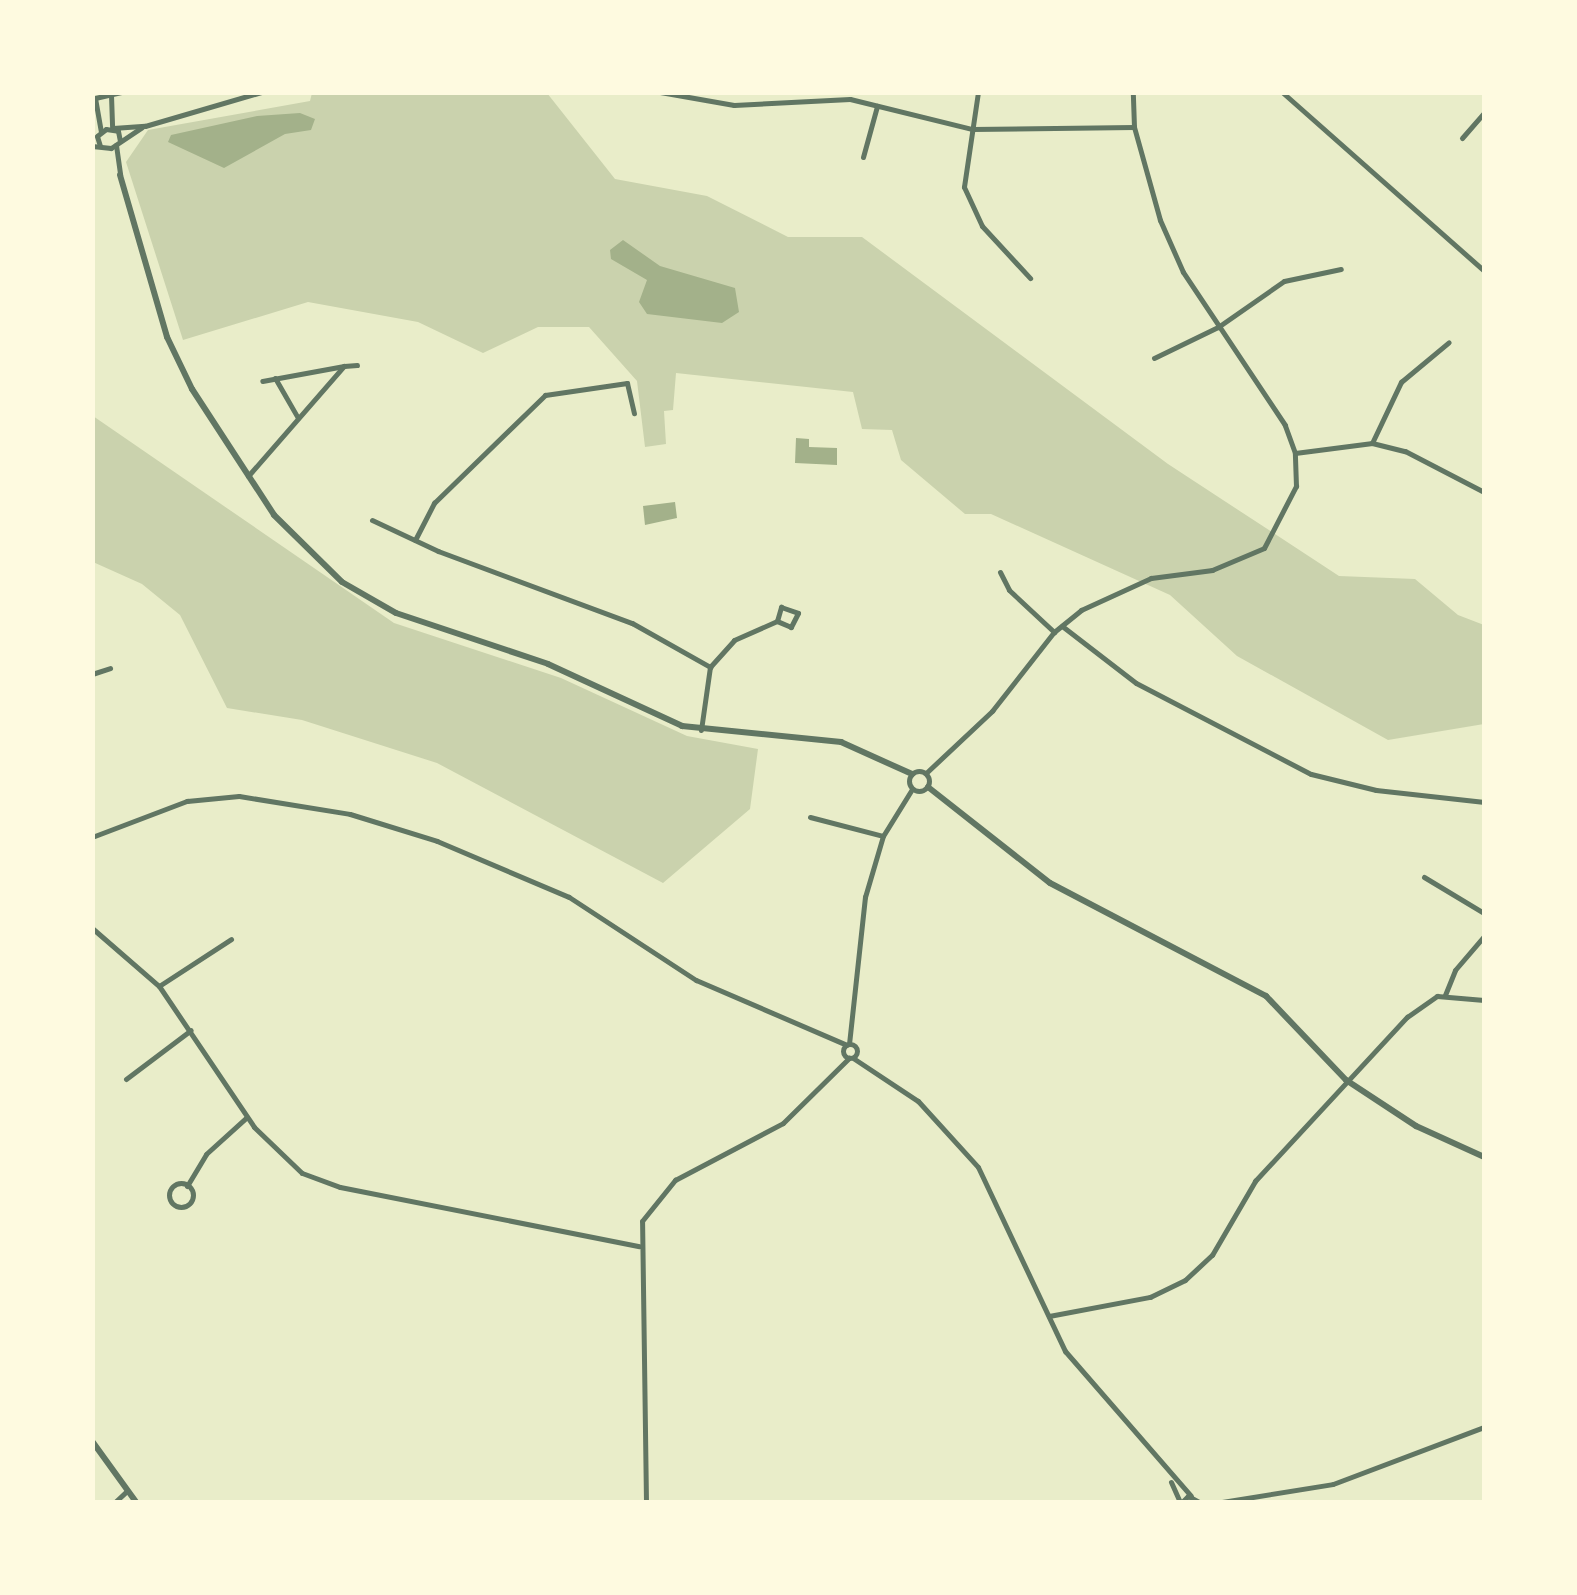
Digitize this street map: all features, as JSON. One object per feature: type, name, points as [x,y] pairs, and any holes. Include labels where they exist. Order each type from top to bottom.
[{"type":"street","points":[[120,175],[97,133],[94,98],[122,92]]},
{"type":"street","points":[[97,133],[145,126],[261,92]]},
{"type":"street","points":[[660,92],[734,106],[851,96],[972,129],[1134,127]]},
{"type":"street","points":[[734,106],[735,92]]},
{"type":"street","points":[[978,92],[964,187],[982,226],[1030,278]]},
{"type":"street","points":[[111,95],[120,175],[168,336],[248,476],[306,552],[396,614],[548,664],[701,730],[841,742],[912,774],[926,773],[992,712],[1062,626],[1103,597],[1151,578],[1212,570],[1264,548],[1292,499],[1296,453],[1266,393],[1218,327],[1160,220],[1134,127],[1133,92]]},
{"type":"street","points":[[1282,92],[1484,271]]},
{"type":"street","points":[[863,156],[878,106]]},
{"type":"street","points":[[1462,138],[1484,113]]},
{"type":"street","points":[[92,146],[104,149],[145,126]]},
{"type":"street","points":[[1154,358],[1218,327],[1284,282],[1341,269]]},
{"type":"street","points":[[1372,443],[1401,382],[1449,342]]},
{"type":"street","points":[[248,476],[344,366]]},
{"type":"street","points":[[262,381],[356,366]]},
{"type":"street","points":[[275,378],[298,418]]},
{"type":"street","points":[[415,540],[434,503],[545,394],[627,382],[634,413]]},
{"type":"street","points":[[1296,453],[1372,443],[1405,451],[1484,492]]},
{"type":"street","points":[[372,520],[632,623],[710,666]]},
{"type":"street","points":[[1000,572],[1009,590],[1054,632]]},
{"type":"street","points":[[701,730],[710,666],[734,640],[777,621],[785,605],[798,613],[791,627],[777,621]]},
{"type":"street","points":[[1062,626],[1136,683],[1311,774],[1376,790],[1484,802]]},
{"type":"street","points":[[92,674],[110,668]]},
{"type":"street","points":[[926,773],[928,787],[1050,883],[1266,996],[1346,1080],[1416,1126],[1484,1157]]},
{"type":"street","points":[[646,1502],[639,1246],[642,1221],[666,1187],[770,1132],[835,1071],[850,1051],[864,897],[883,836],[912,789],[912,774]]},
{"type":"street","points":[[912,789],[928,787]]},
{"type":"street","points":[[92,837],[186,801],[239,796],[350,814],[437,841],[569,896],[696,980],[764,1004],[836,1042],[918,1101],[978,1167],[1082,1377],[1152,1445],[1181,1502],[1197,1500]]},
{"type":"street","points":[[810,818],[883,836]]},
{"type":"street","points":[[1424,877],[1484,913]]},
{"type":"street","points":[[92,928],[159,986],[278,1156],[340,1187],[639,1246]]},
{"type":"street","points":[[1445,994],[1455,970],[1484,936]]},
{"type":"street","points":[[159,986],[231,939]]},
{"type":"street","points":[[1049,1316],[1150,1297],[1185,1280],[1212,1255],[1255,1182],[1419,1006],[1445,994],[1484,1000]]},
{"type":"street","points":[[126,1079],[191,1030]]},
{"type":"street","points":[[188,1186],[171,1188],[174,1205],[190,1202],[188,1186],[206,1154],[248,1116]]},
{"type":"street","points":[[1222,1502],[1250,1493],[1333,1484],[1484,1427]]},
{"type":"street","points":[[92,1440],[136,1502]]},
{"type":"street","points":[[1169,1474],[1197,1500]]},
{"type":"street","points":[[115,1502],[127,1491]]},
{"type":"shaded area","points":[[312,93],[547,93],[615,179],[707,196],[788,237],[862,237],[1168,464],[1339,576],[1415,579],[1458,615],[1484,625],[1484,724],[1388,740],[1237,656],[1170,595],[991,514],[965,514],[901,460],[892,430],[862,429],[853,392],[676,373],[673,410],[664,411],[666,444],[645,447],[637,381],[589,327],[538,327],[483,353],[418,322],[308,302],[183,340],[126,162],[148,130],[310,101]]},
{"type":"shaded area","points":[[300,113],[315,119],[311,130],[285,134],[224,168],[168,142],[171,135],[257,116]]},
{"type":"shaded area","points":[[623,240],[660,266],[735,288],[739,312],[722,323],[647,314],[639,302],[647,280],[611,259],[610,250]]},
{"type":"shaded area","points":[[93,416],[394,623],[561,678],[687,736],[758,749],[750,809],[663,883],[437,763],[302,720],[227,708],[180,615],[142,584],[93,562]]},
{"type":"shaded area","points":[[796,438],[809,439],[809,447],[837,448],[837,465],[795,463]]},
{"type":"shaded area","points":[[675,502],[677,518],[645,525],[643,506]]}]
